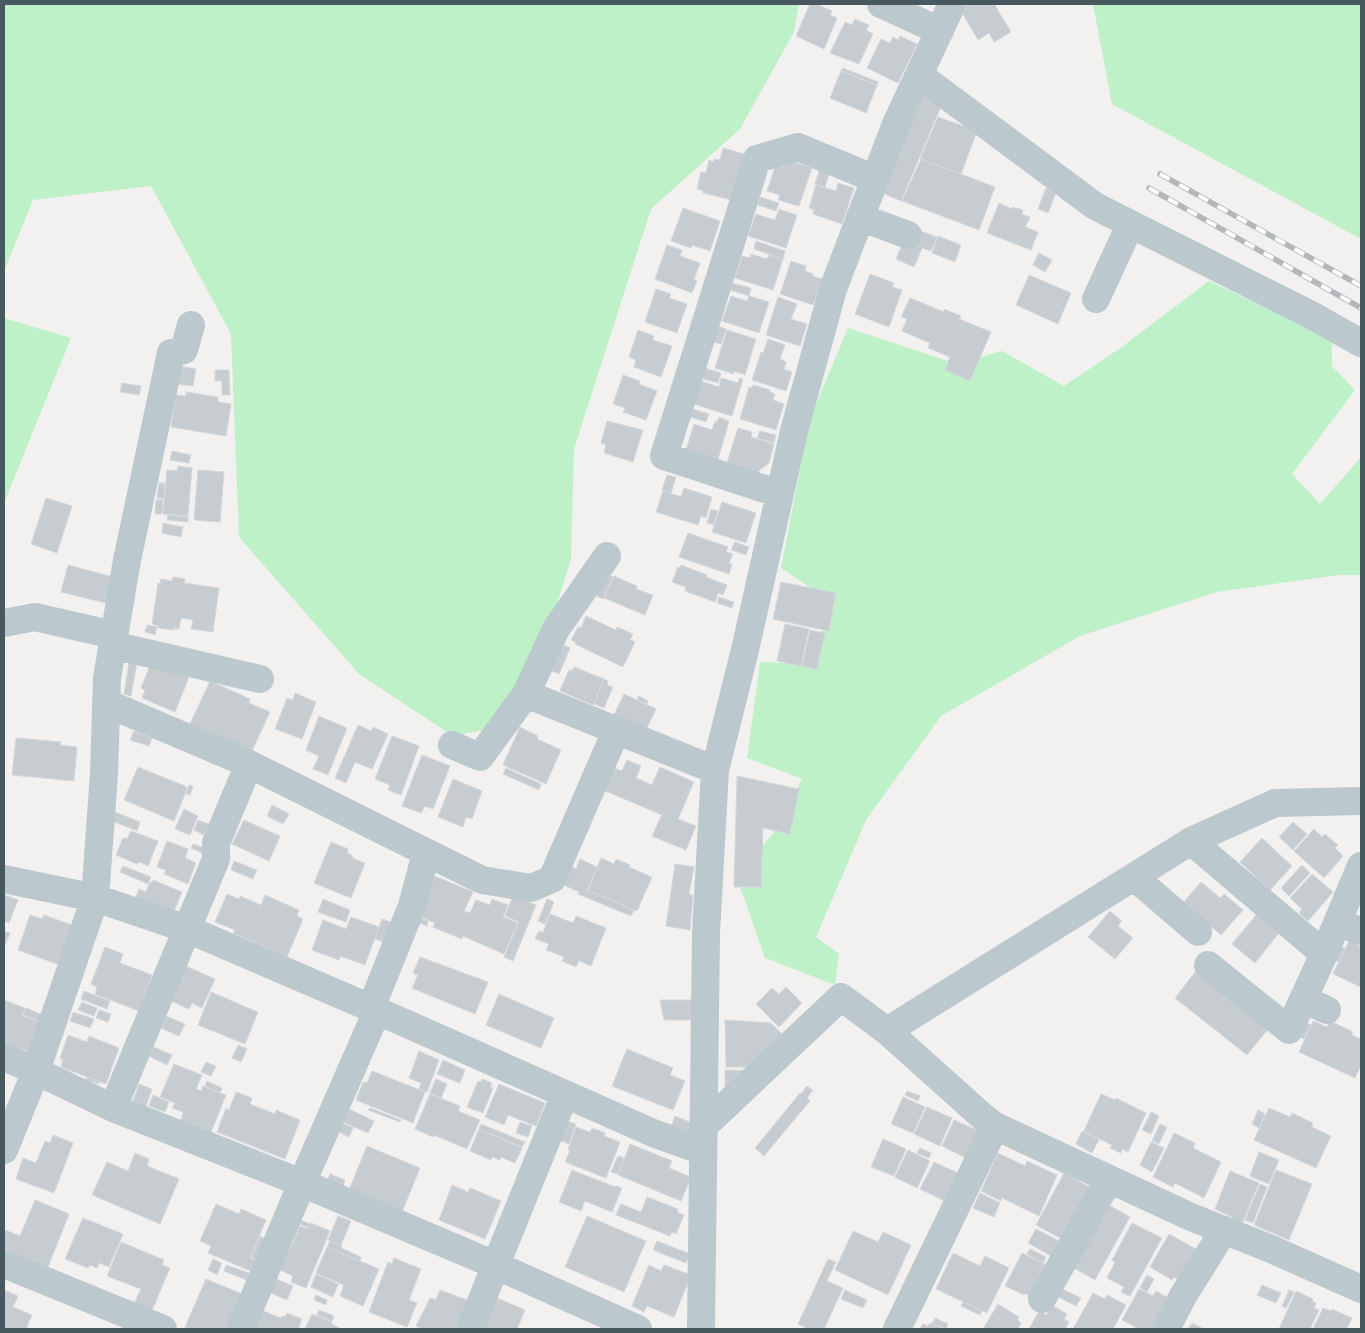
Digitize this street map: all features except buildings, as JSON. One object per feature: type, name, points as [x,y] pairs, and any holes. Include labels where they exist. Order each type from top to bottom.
[{"type":"street","points":[[881,4],[940,31]]},
{"type":"street","points":[[701,1329],[706,933],[715,770],[745,650],[794,431],[833,289],[869,190],[896,124],[952,4]]},
{"type":"street","points":[[919,75],[1095,206],[1313,316],[1361,343]]},
{"type":"street","points":[[780,494],[664,456],[757,159],[798,147],[875,179]]},
{"type":"street","points":[[860,217],[908,235]]},
{"type":"street","points":[[1096,299],[1130,225]]},
{"type":"street","points":[[4,1150],[36,1071],[95,898],[104,774],[107,678],[113,640],[127,560],[171,353],[184,350],[190,325]]},
{"type":"street","points":[[452,745],[480,757],[526,694],[556,629],[607,556]]},
{"type":"street","points":[[4,623],[35,617],[260,679]]},
{"type":"street","points":[[526,694],[715,770]]},
{"type":"street","points":[[106,703],[249,764],[482,880],[531,888],[552,879],[616,731]]},
{"type":"street","points":[[113,1108],[216,858],[216,843],[249,764]]},
{"type":"street","points":[[887,1031],[1191,841],[1275,803],[1361,801]]},
{"type":"street","points":[[1191,841],[1324,954]]},
{"type":"street","points":[[241,1329],[374,1009],[412,906],[426,853]]},
{"type":"street","points":[[1208,965],[1289,1030],[1315,1004],[1324,954],[1349,926],[1361,866]]},
{"type":"street","points":[[1134,876],[1198,932]]},
{"type":"street","points":[[4,878],[95,898],[187,929],[374,1009],[653,1133],[703,1139]]},
{"type":"street","points":[[703,1139],[841,997],[887,1031],[995,1126],[1191,1217],[1361,1289]]},
{"type":"street","points":[[4,1057],[113,1108],[302,1183],[495,1265],[638,1329]]},
{"type":"street","points":[[470,1329],[565,1094]]},
{"type":"street","points":[[897,1329],[995,1126]]},
{"type":"street","points":[[1042,1300],[1109,1179]]},
{"type":"street","points":[[1166,1329],[1183,1296],[1224,1230]]},
{"type":"street","points":[[4,1264],[135,1324],[163,1329]]},
{"type":"green space","points":[[4,4],[799,4],[794,32],[740,129],[651,209],[574,449],[571,559],[531,687],[493,728],[453,736],[359,674],[239,537],[231,334],[151,186],[33,200],[4,271]]},
{"type":"green space","points":[[1093,4],[1361,4],[1361,239],[1112,104]]},
{"type":"green space","points":[[1209,281],[1332,339],[1332,366],[1355,390],[1292,474],[1320,504],[1361,457],[1361,575],[1339,575],[1217,592],[1080,636],[941,716],[866,820],[816,937],[839,954],[835,985],[765,958],[736,875],[773,834],[802,779],[747,758],[760,662],[809,664],[833,603],[781,568],[810,418],[848,328],[957,364],[1002,351],[1064,386],[1119,349]]},
{"type":"green space","points":[[4,318],[71,338],[4,503]]},
{"type":"railway","points":[[1160,174],[1361,286]]},
{"type":"railway","points":[[1149,188],[1361,308]]}]
